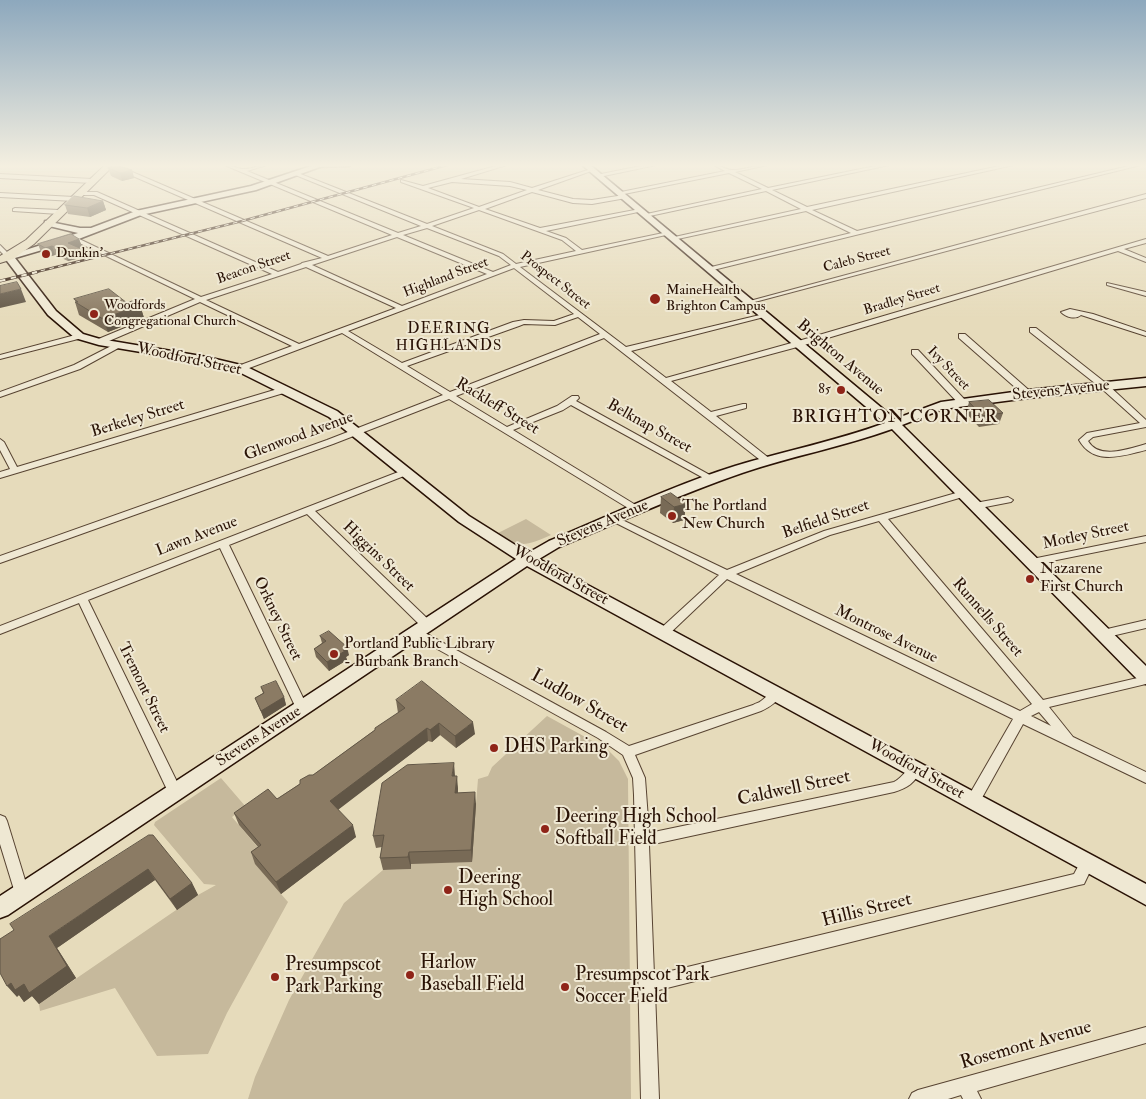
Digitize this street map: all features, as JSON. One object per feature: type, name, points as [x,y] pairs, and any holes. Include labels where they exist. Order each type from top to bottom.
[{"type":"highway","points":[[5,259],[30,242],[56,215]]},
{"type":"main road","points":[[5,259],[133,215]]},
{"type":"main road","name":"Brighton Avenue","points":[[645,215],[894,425],[1146,679]]},
{"type":"main road","points":[[48,223],[78,235]]},
{"type":"main road","name":"Woodford Street","points":[[5,259],[52,314],[79,336],[118,346],[207,360],[241,368],[333,414],[464,518],[527,559],[1146,895]]},
{"type":"main road","name":"Stevens Avenue","points":[[0,908],[527,559],[554,544],[712,479],[767,461],[864,435],[942,406],[1028,394],[1146,382]]},
{"type":"street","points":[[144,215],[276,273]]},
{"type":"street","points":[[229,215],[326,257]]},
{"type":"street","points":[[347,215],[492,274]]},
{"type":"street","name":"Prospect Street","points":[[401,215],[497,253],[710,415],[767,461]]},
{"type":"street","name":"Beacon Street","points":[[99,342],[166,313],[276,273],[458,215]]},
{"type":"street","points":[[495,215],[564,239],[580,251]]},
{"type":"street","points":[[539,231],[629,215]]},
{"type":"street","name":"Highland Street","points":[[241,368],[515,266],[580,251],[776,215]]},
{"type":"street","points":[[821,215],[856,233]]},
{"type":"street","points":[[709,268],[929,215]]},
{"type":"street","name":"Caleb Street","points":[[749,302],[1074,215]]},
{"type":"street","points":[[78,235],[201,300],[297,346]]},
{"type":"street","name":"Bradley Street","points":[[664,381],[798,344],[1146,241]]},
{"type":"street","name":"Woodford Street","points":[[0,247],[5,259]]},
{"type":"street","points":[[1118,249],[1146,260]]},
{"type":"street","points":[[304,264],[402,308]]},
{"type":"street","points":[[1109,284],[1146,294]]},
{"type":"street","points":[[1077,313],[1146,334]]},
{"type":"street","points":[[401,366],[516,324],[524,322],[555,323],[578,316]]},
{"type":"street","points":[[624,350],[764,316]]},
{"type":"street","name":"Rackleff Street","points":[[342,330],[636,509]]},
{"type":"street","points":[[1033,330],[1104,386],[1146,424]]},
{"type":"street","name":"Glenwood Avenue","points":[[0,560],[356,432],[605,335]]},
{"type":"street","points":[[0,357],[79,336]]},
{"type":"street","points":[[962,336],[1028,394]]},
{"type":"street","points":[[0,395],[77,367],[118,346]]},
{"type":"street","name":"Ivy Street","points":[[915,352],[964,403]]},
{"type":"street","name":"Berkeley Street","points":[[0,475],[284,390]]},
{"type":"street","name":"Belknap Street","points":[[506,430],[574,399],[712,479]]},
{"type":"street","points":[[710,415],[743,406]]},
{"type":"street","points":[[1146,424],[1090,435],[1084,440],[1090,448],[1108,454],[1146,448]]},
{"type":"street","points":[[0,442],[15,471]]},
{"type":"street","name":"Lawn Avenue","points":[[0,630],[406,472]]},
{"type":"street","name":"Belfield Street","points":[[663,633],[725,575],[803,542],[881,517],[963,494]]},
{"type":"street","points":[[976,506],[1008,500]]},
{"type":"street","name":"Higgins Street","points":[[308,510],[422,628]]},
{"type":"street","name":"Runnells Street","points":[[881,517],[1069,740]]},
{"type":"street","name":"Montrose Avenue","points":[[613,519],[1146,778]]},
{"type":"street","name":"Motley Street","points":[[1032,562],[1146,539]]},
{"type":"street","name":"Orkney Street","points":[[223,543],[302,708]]},
{"type":"street","name":"Tremont Street","points":[[82,598],[175,792]]},
{"type":"street","points":[[1103,634],[1146,624]]},
{"type":"street","name":"Ludlow Street","points":[[422,628],[628,752],[639,778],[643,840],[650,1099]]},
{"type":"street","points":[[973,801],[1020,717],[1040,705],[1146,679]]},
{"type":"street","points":[[628,752],[757,708],[766,704],[776,694]]},
{"type":"street","name":"Caldwell Street","points":[[643,840],[894,787],[903,784],[915,770]]},
{"type":"street","points":[[0,821],[22,893]]},
{"type":"street","name":"Hillis Street","points":[[647,985],[1079,879],[1086,863]]},
{"type":"street","name":"Rosemont Avenue","points":[[918,1099],[968,1092],[1146,1035]]},
{"type":"shaded area","points":[[526,519],[551,535],[524,544],[512,542],[496,534]]},
{"type":"shaded area","name":"Deering High School","points":[[547,716],[607,749],[619,761],[628,779],[631,1099],[248,1099],[255,1077],[289,1000],[344,903],[383,870],[411,869],[411,864],[476,804],[478,779],[488,776],[492,767]]},
{"type":"shaded area","points":[[221,778],[246,807],[232,817],[266,857],[281,894],[288,902],[227,1013],[208,1054],[157,1056],[115,988],[40,1011],[39,1004],[198,895],[216,885],[204,884],[154,825],[155,822]]},
{"type":"building","points":[[71,234],[79,239],[68,243],[82,249],[65,253],[52,246],[45,248],[38,244]]},
{"type":"building","points":[[17,282],[21,289],[0,294],[0,286]]},
{"type":"building","points":[[109,289],[127,303],[132,301],[140,305],[103,319],[75,302],[78,302],[74,299]]},
{"type":"building","points":[[989,400],[1003,413],[982,416],[969,402]]},
{"type":"building","points":[[671,493],[686,504],[674,507],[661,497]]},
{"type":"building","points":[[329,631],[347,647],[343,650],[345,651],[327,662],[314,649],[326,641],[320,636]]},
{"type":"building","points":[[276,681],[284,697],[261,711],[255,698],[264,693],[261,687]]},
{"type":"building","points":[[422,681],[473,722],[455,736],[439,723],[430,730],[427,728],[330,801],[353,825],[276,882],[251,852],[261,845],[234,813],[268,789],[277,799],[300,784],[300,780],[313,775],[405,708],[396,700]]},
{"type":"building","points":[[454,763],[452,776],[457,776],[455,793],[475,792],[471,850],[409,852],[408,857],[380,858],[384,835],[373,836],[382,783],[407,765]]},
{"type":"building","points":[[149,835],[153,835],[192,883],[170,899],[148,869],[49,936],[67,966],[29,993],[24,984],[15,990],[11,983],[7,986],[0,973],[0,939],[14,930],[10,924]]},
{"type":"railway","points":[[32,273],[263,215]]},
{"type":"railway","points":[[0,281],[37,272]]},
{"type":"place","name":"Dunkin'","points":[[46,254]]},
{"type":"place","name":"MaineHealth Brighton Campus","points":[[655,299]]},
{"type":"place","name":"Woodfords Congregational Church","points":[[94,314]]},
{"type":"place","name":"85","points":[[841,390]]},
{"type":"place","name":"The Portland New Church","points":[[672,516]]},
{"type":"place","name":"Nazarene First Church","points":[[1030,579]]},
{"type":"place","name":"Portland Public Library - Burbank Branch","points":[[334,654]]},
{"type":"place","name":"DHS Parking","points":[[494,748]]},
{"type":"place","name":"Deering High School Softball Field","points":[[545,829]]},
{"type":"place","name":"Deering High School","points":[[448,890]]},
{"type":"place","name":"Harlow Baseball Field","points":[[410,975]]},
{"type":"place","name":"Presumpscot Park Parking","points":[[275,977]]},
{"type":"place","name":"Presumpscot Park Soccer Field","points":[[565,987]]},
{"type":"district","name":"DEERING HIGHLANDS","points":[[449,338]]},
{"type":"district","name":"BRIGHTON CORNER","points":[[895,418]]}]
